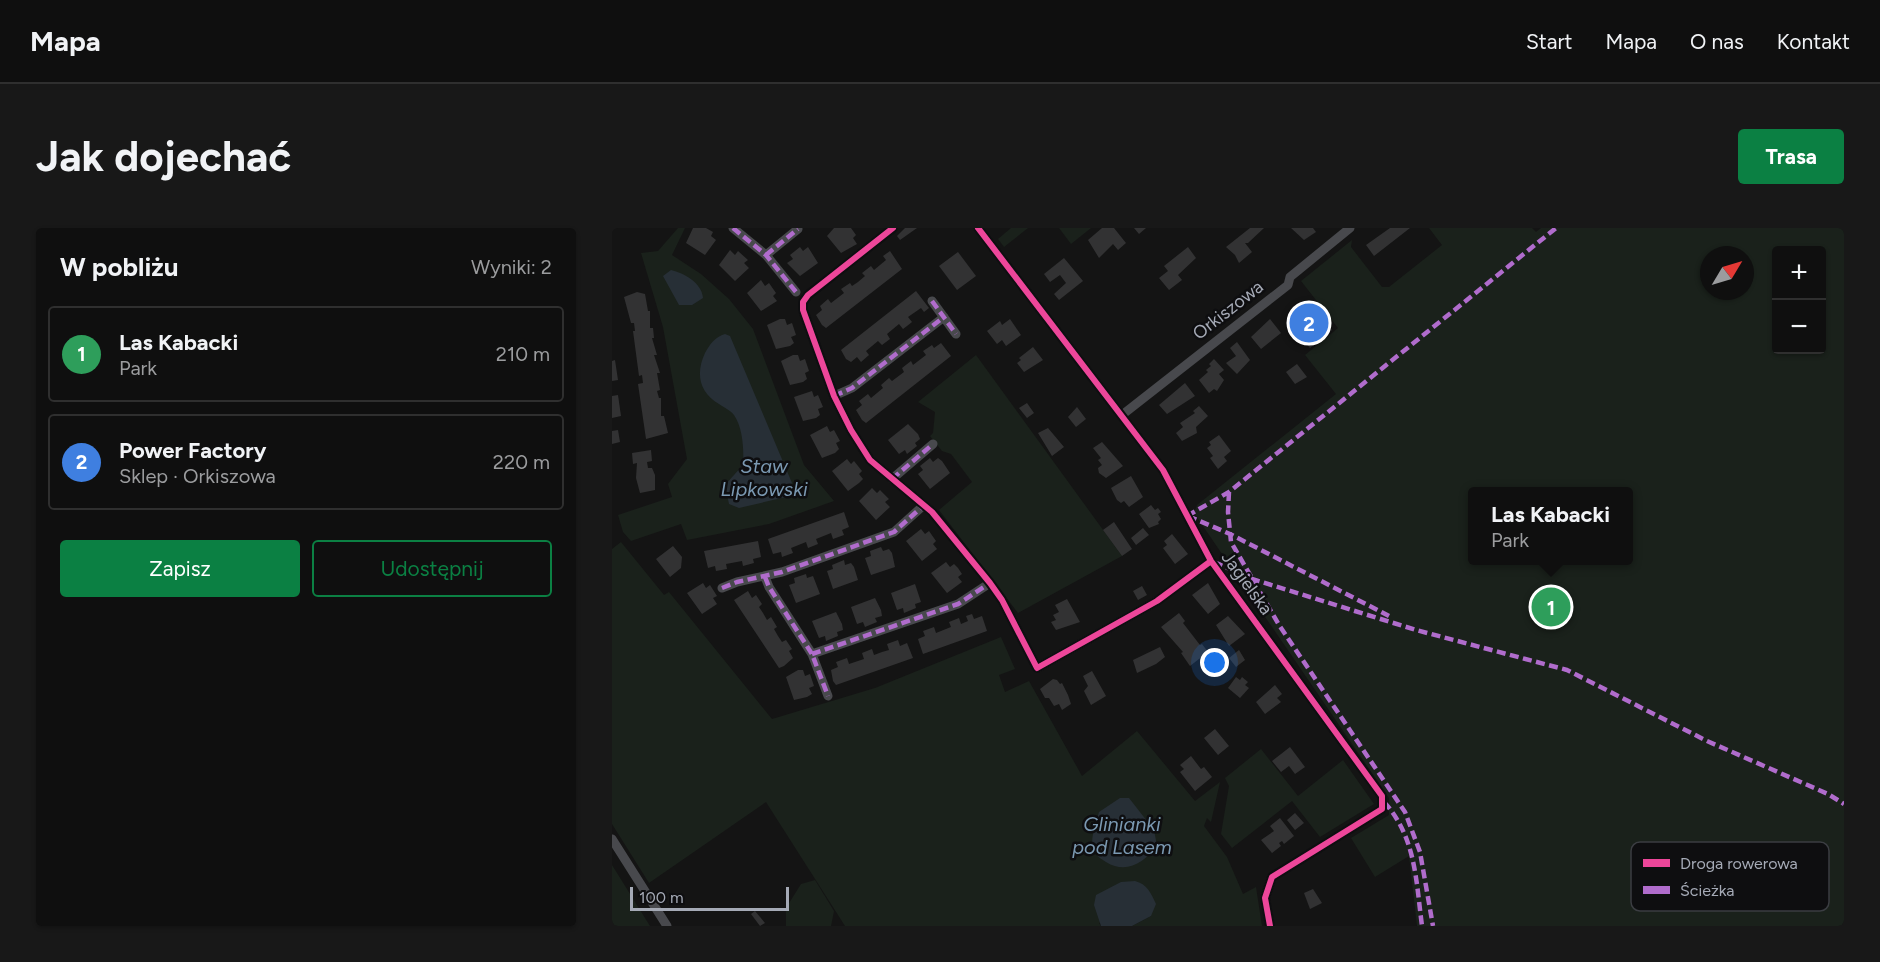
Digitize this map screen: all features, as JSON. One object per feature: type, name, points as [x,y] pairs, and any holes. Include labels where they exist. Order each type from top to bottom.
[{"type":"street","points":[[733,228],[766,255],[796,292]]},
{"type":"street","points":[[893,228],[803,302],[802,310],[834,396],[851,430],[870,460],[924,505],[990,583],[1002,600],[1036,668],[1157,601],[1211,561]]},
{"type":"street","name":"Jagielska","points":[[978,228],[1122,415],[1171,483],[1211,561],[1382,796],[1384,802],[1382,810],[1272,878],[1265,898],[1270,926]]},
{"type":"street","name":"Orkiszowa","points":[[1122,415],[1288,285],[1290,277],[1350,228]]},
{"type":"street","points":[[766,255],[798,229]]},
{"type":"street","points":[[932,301],[956,334]]},
{"type":"street","points":[[834,396],[852,388],[944,317]]},
{"type":"street","points":[[892,479],[933,444]]},
{"type":"street","points":[[722,588],[737,582],[765,577],[894,532],[924,505]]},
{"type":"street","points":[[765,577],[769,587],[813,654],[828,696]]},
{"type":"street","points":[[813,654],[958,604],[990,583]]},
{"type":"street","points":[[612,839],[667,926]]},
{"type":"shaded area","points":[[678,228],[685,228],[672,255],[701,274],[729,299],[753,329],[804,465],[834,501],[769,524],[687,540],[681,524],[631,541],[623,532],[618,515],[672,497],[668,484],[687,459],[663,327],[641,253],[658,251]]},
{"type":"shaded area","points":[[1011,228],[1028,228],[1004,247],[998,239]]},
{"type":"shaded area","points":[[1059,228],[1091,228],[1071,244]]},
{"type":"shaded area","points":[[1429,228],[1532,228],[1536,232],[1541,228],[1844,228],[1844,926],[1417,926],[1409,856],[1375,877],[1351,838],[1389,815],[1389,798],[1194,513],[1197,505],[1336,394],[1305,355],[1338,328],[1301,281],[1352,240],[1351,247],[1382,287],[1389,287],[1442,245]]},
{"type":"shaded area","points":[[976,355],[1122,556],[1018,613],[939,510],[972,482],[951,454],[942,451],[930,436],[933,433],[935,412],[918,402]]},
{"type":"shaded area","points":[[621,542],[664,595],[669,592],[772,719],[875,688],[1001,637],[1015,669],[999,675],[1005,692],[1029,681],[1082,776],[1137,731],[1195,801],[1220,782],[1211,822],[1207,818],[1204,826],[1227,857],[1243,894],[1256,887],[1262,926],[1132,926],[1151,916],[1099,923],[1101,926],[845,926],[766,802],[649,883],[612,824],[612,549]]},
{"type":"shaded area","points":[[1261,749],[1298,796],[1343,760],[1374,804],[1320,837],[1292,801],[1232,848],[1221,834],[1229,786],[1225,778]]},
{"type":"shaded area","points":[[612,865],[650,926],[612,926]]},
{"type":"shaded area","points":[[815,880],[834,911],[831,926],[786,926],[786,908],[801,884]]},
{"type":"water","points":[[671,270],[696,283],[703,298],[692,305],[679,305],[663,276]]},
{"type":"water","name":"Staw Lipkowski","points":[[725,334],[730,336],[792,483],[786,497],[739,508],[729,504],[725,485],[743,465],[743,446],[739,426],[729,410],[707,394],[700,374],[702,360],[707,350],[716,339]]},
{"type":"water","name":"Glinianki pod Lasem","points":[[1120,798],[1129,798],[1154,830],[1157,846],[1141,862],[1128,867],[1114,866],[1104,861],[1095,853],[1092,845],[1099,812]]},
{"type":"water","name":"Glinianki pod Lasem","points":[[1135,881],[1146,887],[1156,904],[1151,916],[1132,926],[1101,926],[1094,905],[1096,895],[1121,882]]},
{"type":"building","points":[[693,228],[706,228],[713,232],[711,236],[716,240],[705,255],[686,243]]},
{"type":"building","points":[[834,228],[851,228],[856,235],[853,238],[857,244],[841,253],[827,236]]},
{"type":"building","points":[[905,228],[917,228],[900,240],[897,236]]},
{"type":"building","points":[[1102,228],[1114,228],[1126,243],[1118,250],[1113,244],[1099,258],[1088,240]]},
{"type":"building","points":[[1134,228],[1146,228],[1139,234]]},
{"type":"building","points":[[1250,228],[1264,228],[1248,243],[1245,243],[1252,252],[1239,263],[1235,255],[1226,247]]},
{"type":"building","points":[[1291,228],[1313,228],[1316,232],[1304,240]]},
{"type":"building","points":[[1390,228],[1410,228],[1374,256],[1366,245]]},
{"type":"building","points":[[800,247],[803,251],[808,247],[818,263],[800,276],[787,263],[793,259],[790,255]]},
{"type":"building","points":[[1188,247],[1196,258],[1178,275],[1182,280],[1169,290],[1159,278],[1168,271],[1164,266]]},
{"type":"building","points":[[730,250],[735,255],[738,251],[748,260],[744,263],[749,268],[735,281],[719,265]]},
{"type":"building","points":[[890,251],[902,269],[826,328],[822,325],[816,315],[822,310],[820,306],[828,299],[831,303],[844,293],[841,289],[850,283],[852,286],[858,282],[865,276],[862,273],[871,266],[874,270],[886,260],[883,256]]},
{"type":"building","points":[[958,252],[976,276],[957,290],[939,266]]},
{"type":"building","points":[[1064,258],[1083,281],[1059,300],[1054,294],[1066,283],[1060,275],[1050,282],[1044,274]]},
{"type":"building","points":[[761,280],[765,286],[769,283],[776,293],[773,296],[777,301],[761,311],[747,293]]},
{"type":"building","points":[[916,291],[929,308],[924,312],[921,308],[908,317],[912,322],[903,329],[899,324],[887,334],[890,339],[882,345],[878,341],[866,351],[869,355],[861,362],[857,357],[851,362],[846,359],[841,350]]},
{"type":"building","points":[[637,292],[645,294],[648,311],[650,311],[650,328],[653,328],[654,338],[652,338],[657,355],[654,355],[660,373],[657,373],[660,390],[657,391],[661,398],[661,416],[664,416],[668,433],[646,439],[638,384],[643,383],[642,375],[639,376],[634,323],[631,323],[624,297]]},
{"type":"building","points":[[1316,311],[1332,330],[1310,348],[1294,328]]},
{"type":"building","points":[[785,319],[787,325],[792,323],[796,335],[791,337],[794,343],[790,346],[776,349],[767,325]]},
{"type":"building","points":[[1010,319],[1021,335],[1006,346],[1002,340],[997,344],[987,331],[1000,321],[1002,325]]},
{"type":"building","points":[[1270,319],[1281,333],[1261,349],[1251,337]]},
{"type":"building","points":[[1237,342],[1250,360],[1237,374],[1226,363],[1236,356],[1230,348]]},
{"type":"building","points":[[941,343],[951,356],[866,423],[862,420],[856,410],[862,405],[859,401],[868,394],[871,398],[883,388],[881,385],[889,378],[892,381],[904,372],[902,368],[911,361],[913,365],[926,355],[923,351],[932,345],[934,348]]},
{"type":"building","points":[[1033,347],[1043,360],[1024,372],[1017,363],[1021,360],[1019,358]]},
{"type":"building","points":[[798,355],[800,361],[805,359],[809,371],[805,373],[807,379],[803,382],[790,385],[781,361]]},
{"type":"building","points":[[1214,359],[1224,370],[1219,374],[1224,380],[1217,391],[1214,389],[1209,393],[1199,380],[1208,372],[1206,370]]},
{"type":"building","points":[[615,360],[618,380],[612,381],[612,361]]},
{"type":"building","points":[[1297,364],[1307,377],[1295,384],[1286,372]]},
{"type":"building","points":[[1185,383],[1195,396],[1167,414],[1159,405]]},
{"type":"building","points":[[812,391],[814,397],[818,395],[823,407],[818,409],[820,415],[816,418],[803,421],[794,397]]},
{"type":"building","points":[[618,395],[621,416],[612,418],[612,396]]},
{"type":"building","points":[[1027,403],[1034,413],[1027,418],[1019,408]]},
{"type":"building","points":[[1199,406],[1208,416],[1196,427],[1197,433],[1182,441],[1176,433],[1183,427],[1180,423],[1195,413],[1193,411]]},
{"type":"building","points":[[1077,407],[1086,419],[1076,427],[1068,417]]},
{"type":"building","points":[[908,424],[920,439],[915,443],[917,446],[907,454],[905,450],[899,454],[888,440]]},
{"type":"building","points":[[827,426],[830,432],[834,430],[840,441],[836,443],[839,449],[822,458],[810,435]]},
{"type":"building","points":[[1048,428],[1064,447],[1052,456],[1038,433]]},
{"type":"building","points":[[618,430],[620,442],[612,444],[612,431]]},
{"type":"building","points":[[1219,435],[1231,451],[1224,457],[1227,461],[1218,469],[1210,458],[1213,456],[1207,448],[1211,445],[1209,442]]},
{"type":"building","points":[[1102,442],[1123,466],[1106,478],[1099,473],[1098,468],[1102,465],[1098,460],[1101,458],[1093,448]]},
{"type":"building","points":[[651,450],[652,461],[647,462],[648,468],[652,468],[655,475],[655,490],[640,493],[636,478],[637,463],[633,464],[632,453]]},
{"type":"building","points":[[930,458],[933,462],[938,458],[942,461],[950,473],[930,489],[918,474],[923,470],[920,466]]},
{"type":"building","points":[[847,459],[851,464],[854,461],[862,471],[859,474],[863,479],[848,491],[832,471]]},
{"type":"building","points":[[1131,476],[1143,497],[1129,507],[1124,501],[1121,503],[1117,500],[1111,488]]},
{"type":"building","points":[[872,488],[877,493],[880,490],[889,499],[885,502],[890,507],[876,520],[859,501]]},
{"type":"building","points":[[1151,505],[1155,510],[1158,508],[1161,512],[1158,514],[1161,519],[1159,524],[1149,528],[1139,514]]},
{"type":"building","points":[[844,512],[849,527],[842,530],[844,535],[833,539],[831,533],[816,539],[818,544],[808,548],[806,542],[791,548],[793,553],[782,557],[781,552],[773,554],[768,539]]},
{"type":"building","points":[[1114,522],[1132,549],[1122,556],[1103,530]]},
{"type":"building","points":[[1143,528],[1149,535],[1136,545],[1131,538]]},
{"type":"building","points":[[921,529],[925,534],[929,531],[936,541],[933,544],[937,549],[922,561],[906,541]]},
{"type":"building","points":[[1172,534],[1188,554],[1175,564],[1163,548],[1167,545],[1164,541]]},
{"type":"building","points":[[758,541],[761,557],[753,559],[754,563],[743,566],[742,561],[726,564],[727,569],[716,571],[715,566],[708,568],[704,551]]},
{"type":"building","points":[[673,546],[682,557],[681,568],[670,577],[656,559]]},
{"type":"building","points":[[881,547],[883,551],[889,549],[892,553],[895,567],[871,575],[865,558],[871,556],[870,551]]},
{"type":"building","points":[[844,560],[845,565],[851,563],[854,567],[858,580],[833,589],[827,571],[833,569],[832,565]]},
{"type":"building","points":[[946,562],[950,567],[954,564],[962,574],[958,577],[962,582],[947,593],[931,573]]},
{"type":"building","points":[[806,574],[807,578],[813,576],[820,594],[796,603],[789,585],[795,583],[794,578]]},
{"type":"building","points":[[703,583],[706,588],[710,585],[717,596],[713,598],[717,604],[702,614],[687,593]]},
{"type":"building","points":[[1208,583],[1220,604],[1208,614],[1192,595]]},
{"type":"building","points":[[915,584],[921,602],[915,604],[916,608],[904,613],[903,608],[897,610],[891,593]]},
{"type":"building","points":[[1142,586],[1147,595],[1138,600],[1133,591]]},
{"type":"building","points":[[748,591],[752,598],[756,595],[762,604],[759,607],[767,620],[771,617],[777,627],[774,629],[778,636],[782,642],[786,640],[792,649],[789,651],[793,658],[784,666],[779,668],[734,600]]},
{"type":"building","points":[[875,598],[882,616],[875,618],[877,622],[865,627],[863,622],[857,624],[851,607]]},
{"type":"building","points":[[1067,599],[1080,622],[1056,630],[1051,622],[1056,620],[1053,615],[1059,612],[1055,605]]},
{"type":"building","points":[[836,612],[843,630],[837,632],[838,636],[826,641],[825,636],[819,638],[812,621]]},
{"type":"building","points":[[1179,613],[1185,621],[1183,623],[1208,652],[1190,666],[1181,653],[1183,652],[1161,627]]},
{"type":"building","points":[[972,614],[974,619],[982,616],[987,631],[923,654],[918,639],[925,636],[923,631],[934,627],[936,633],[951,627],[949,622],[959,618],[961,624],[968,621],[966,616]]},
{"type":"building","points":[[1228,616],[1245,634],[1229,646],[1216,625]]},
{"type":"building","points":[[898,640],[900,646],[907,643],[913,658],[836,685],[833,681],[831,670],[838,667],[836,662],[847,658],[849,664],[864,659],[862,653],[872,649],[874,655],[889,650],[887,644]]},
{"type":"building","points":[[1160,647],[1165,657],[1137,673],[1133,660]]},
{"type":"building","points":[[1239,650],[1245,660],[1236,667],[1229,658]]},
{"type":"building","points":[[798,670],[803,670],[805,676],[810,674],[814,686],[809,688],[812,694],[794,700],[786,677]]},
{"type":"building","points":[[1092,671],[1106,696],[1091,705],[1084,691],[1088,686],[1083,676]]},
{"type":"building","points":[[1236,677],[1240,680],[1242,677],[1248,682],[1245,685],[1249,688],[1240,698],[1228,688]]},
{"type":"building","points":[[1053,679],[1062,683],[1071,704],[1062,710],[1059,704],[1054,706],[1049,698],[1045,698],[1040,689]]},
{"type":"building","points":[[1275,685],[1282,694],[1277,698],[1281,702],[1265,714],[1256,702]]},
{"type":"building","points":[[1215,729],[1229,746],[1218,755],[1204,738]]},
{"type":"building","points":[[1290,747],[1305,767],[1295,774],[1289,766],[1281,772],[1272,761]]},
{"type":"building","points":[[1191,756],[1201,769],[1204,767],[1212,777],[1195,791],[1180,772],[1184,769],[1180,765]]},
{"type":"building","points":[[1295,813],[1304,823],[1295,830],[1287,820]]},
{"type":"building","points":[[1280,818],[1294,836],[1284,844],[1282,841],[1279,843],[1281,846],[1272,853],[1261,840],[1274,831],[1270,826]]},
{"type":"building","points":[[1313,889],[1322,903],[1310,909],[1304,893]]},
{"type":"building","points":[[755,911],[765,923],[760,926],[751,914]]},
{"type":"marked path","points":[[733,228],[766,255],[796,292]]},
{"type":"marked path","points":[[1187,516],[1229,492],[1556,228]]},
{"type":"marked path","points":[[766,255],[798,229]]},
{"type":"marked path","points":[[932,301],[956,334]]},
{"type":"marked path","points":[[834,396],[852,388],[944,317]]},
{"type":"marked path","points":[[892,479],[933,444]]},
{"type":"marked path","points":[[1229,492],[1231,542],[1279,625],[1405,812],[1420,852],[1433,926]]},
{"type":"marked path","points":[[722,588],[737,582],[782,572],[894,532],[924,505]]},
{"type":"marked path","points":[[1188,516],[1230,534],[1389,616]]},
{"type":"marked path","points":[[1214,562],[1252,579],[1416,630],[1567,670],[1707,741],[1828,794],[1844,804]]},
{"type":"marked path","points":[[765,577],[812,654],[828,696]]},
{"type":"marked path","points":[[812,654],[958,604],[990,583]]},
{"type":"marked path","points":[[1384,802],[1395,816],[1409,845],[1416,876],[1422,926]]},
{"type":"cycle path","points":[[893,228],[808,295],[803,302],[803,310],[834,396],[851,430],[870,460],[932,512],[990,583],[1002,600],[1037,668],[1157,601],[1211,561]]},
{"type":"cycle path","points":[[978,228],[1163,470],[1211,561],[1382,796],[1382,809],[1272,877],[1265,898],[1270,926]]},
{"type":"place","name":"Power Factory","points":[[1309,323]]},
{"type":"place","name":"Las Kabacki","points":[[1551,607]]}]
